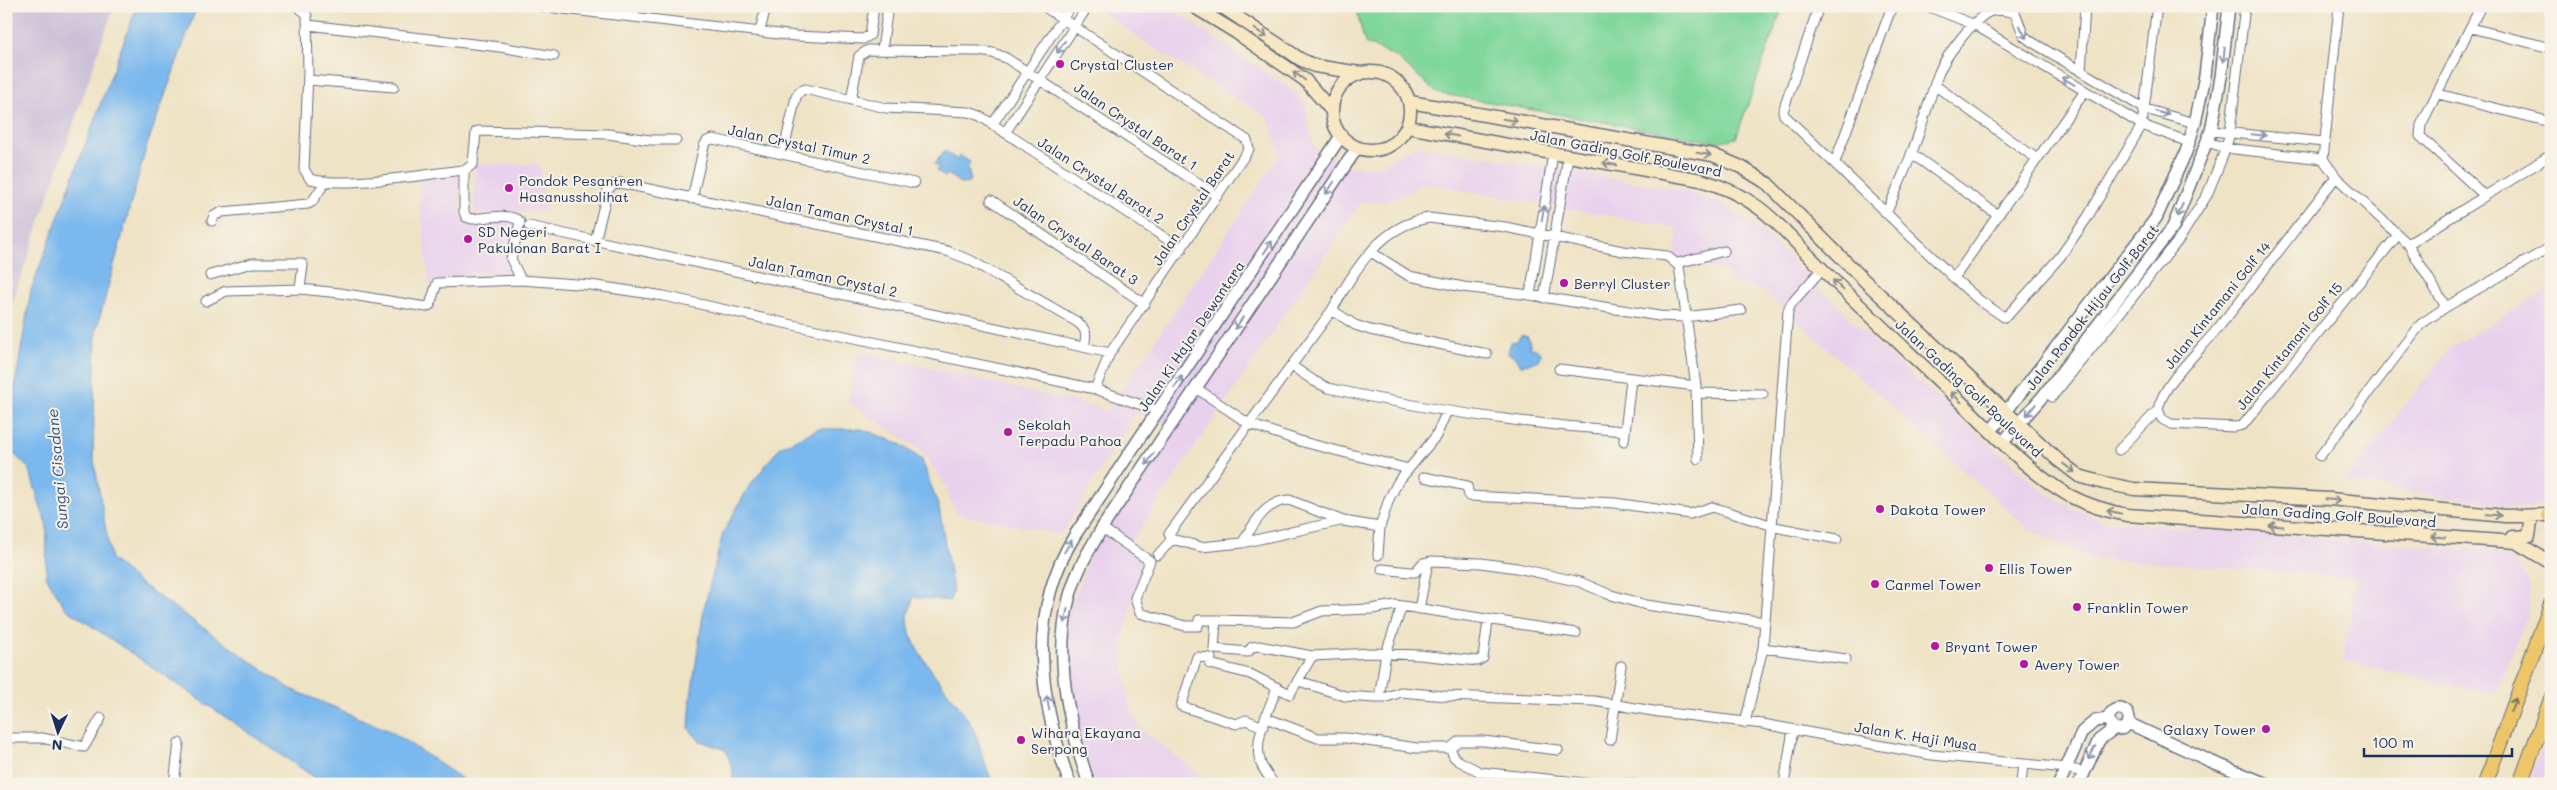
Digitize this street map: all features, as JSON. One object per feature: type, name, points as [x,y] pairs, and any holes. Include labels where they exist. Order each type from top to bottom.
[{"type":"main road","points":[[1193,6],[1237,33],[1312,86],[1332,112]]},
{"type":"main road","points":[[1226,8],[1300,59],[1321,67],[1363,73],[1375,72],[1387,75],[1397,82],[1405,91],[1410,102],[1408,127],[1392,145],[1375,150],[1357,148],[1341,136],[1334,124],[1332,112],[1334,98],[1340,87],[1350,78],[1363,73]]},
{"type":"main road","name":"Jalan Gading Golf Boulevard","points":[[1410,102],[1713,155],[1741,167],[1767,183],[1866,282],[2019,425],[2079,476],[2134,489],[2330,500],[2529,517],[2550,515]]},
{"type":"main road","name":"Jalan Gading Golf Boulevard","points":[[1408,127],[1701,180],[1727,188],[1746,197],[1767,212],[1822,269],[2003,442],[2044,478],[2069,495],[2093,507],[2127,515],[2516,542],[2551,563]]},
{"type":"main road","points":[[2473,539],[2479,535],[2525,538],[2531,531],[2529,517]]},
{"type":"main road","points":[[2485,784],[2550,608]]},
{"type":"main road","points":[[2520,784],[2551,699]]},
{"type":"street","points":[[296,6],[305,12],[308,25],[308,80],[304,169],[310,179],[326,181],[374,180],[464,171],[473,164],[476,132],[478,131],[608,134],[650,140],[676,140]]},
{"type":"street","points":[[538,6],[796,36],[866,39],[870,35],[874,6]]},
{"type":"street","points":[[760,31],[766,6]]},
{"type":"street","points":[[882,50],[888,6]]},
{"type":"street","name":"Jalan Crystal Barat","points":[[1043,6],[1247,140],[1249,149],[1110,353],[1095,389]]},
{"type":"street","points":[[992,126],[1070,6]]},
{"type":"street","points":[[1005,133],[1088,6]]},
{"type":"street","points":[[1819,6],[1783,111],[1788,120],[1835,162],[1954,278],[2000,315],[2009,314],[2060,257],[2087,218],[2142,125],[2157,6]]},
{"type":"street","points":[[1835,162],[1892,6]]},
{"type":"street","points":[[1927,6],[1975,25],[2142,125],[2190,142]]},
{"type":"street","points":[[2081,72],[2085,6]]},
{"type":"street","name":"Jalan Pondok Hijau Golf Barat","points":[[1991,431],[2156,218],[2190,142],[2205,76],[2213,6]]},
{"type":"street","name":"Jalan Pondok Hijau Golf Barat","points":[[2003,442],[2019,425],[2173,227],[2211,130],[2222,77],[2229,6]]},
{"type":"street","points":[[2052,396],[2178,240],[2207,195],[2226,148],[2230,132],[2244,6]]},
{"type":"street","points":[[2339,6],[2323,159],[2336,176],[2397,236],[2408,244],[2446,307]]},
{"type":"street","points":[[2481,6],[2471,28],[2456,52],[2438,94],[2421,125],[2420,136],[2485,196]]},
{"type":"street","points":[[1226,8],[1237,33]]},
{"type":"street","points":[[1887,212],[1912,154],[1945,61],[1975,25],[1992,11],[2015,10],[2027,40],[2145,109],[2195,123]]},
{"type":"street","points":[[308,25],[500,47],[554,56]]},
{"type":"street","points":[[2471,28],[2551,48]]},
{"type":"street","name":"Jalan Crystal Barat 1","points":[[851,100],[859,56],[868,50],[993,53],[1040,79],[1217,196]]},
{"type":"street","points":[[308,80],[394,86]]},
{"type":"street","points":[[1936,86],[2037,159]]},
{"type":"street","name":"Jalan Crystal Barat 2","points":[[783,154],[799,92],[805,89],[886,108],[963,111],[980,116],[992,126],[1182,249]]},
{"type":"street","points":[[1954,278],[2085,91]]},
{"type":"street","points":[[2438,94],[2551,122]]},
{"type":"street","points":[[2211,130],[2324,142]]},
{"type":"street","name":"Jalan Ki Hajar Dewantara","points":[[1070,784],[1063,764],[1045,688],[1041,640],[1048,592],[1063,554],[1341,136]]},
{"type":"street","name":"Jalan Crystal Timur 2","points":[[692,199],[704,146],[707,141],[713,139],[914,183]]},
{"type":"street","points":[[2207,142],[2226,148],[2323,159]]},
{"type":"street","points":[[1089,784],[1068,714],[1063,637],[1066,617],[1079,568],[1102,528],[1357,148]]},
{"type":"street","points":[[1530,295],[1553,154]]},
{"type":"street","points":[[1912,154],[1998,216]]},
{"type":"street","points":[[2408,244],[2551,155]]},
{"type":"street","points":[[1544,298],[1568,157]]},
{"type":"street","points":[[464,171],[464,212],[466,217],[472,219],[507,217],[517,218],[520,222],[511,259],[521,280]]},
{"type":"street","name":"Jalan Kintamani Golf 14","points":[[2119,450],[2158,410],[2159,402],[2170,385],[2214,333],[2336,176]]},
{"type":"street","points":[[212,221],[214,216],[222,212],[308,204],[312,202],[326,181]]},
{"type":"street","name":"Jalan Taman Crystal 1","points":[[595,241],[608,189],[614,184],[620,183],[947,251],[970,260],[1077,322],[1085,328],[1087,335],[1084,346]]},
{"type":"street","name":"Jalan Crystal Barat 3","points":[[991,200],[1145,304]]},
{"type":"street","points":[[1172,539],[1170,532],[1332,310],[1351,277],[1389,233],[1401,225],[1429,218],[1505,227],[1623,251],[1667,256],[1678,263],[1724,251]]},
{"type":"street","name":"Jalan Taman Crystal 2","points":[[529,226],[1110,353]]},
{"type":"street","name":"Jalan Kintamani Golf 15","points":[[2158,410],[2162,419],[2171,424],[2235,427],[2243,425],[2397,236]]},
{"type":"street","points":[[2320,456],[2421,324],[2446,307],[2551,247]]},
{"type":"street","points":[[1371,252],[1401,273],[1463,287],[1530,295],[1659,316],[1684,317],[1741,310]]},
{"type":"street","points":[[210,275],[252,263],[300,263],[302,265],[300,289]]},
{"type":"street","points":[[1678,263],[1684,317],[1696,389],[1698,459]]},
{"type":"street","points":[[1745,723],[1763,648],[1788,311],[1791,304],[1822,269]]},
{"type":"street","points":[[2114,273],[2129,284]]},
{"type":"street","points":[[206,300],[226,291],[300,289],[340,293],[426,307],[430,305],[437,283],[521,280],[590,285],[664,296],[793,326],[1095,389],[1159,411]]},
{"type":"street","points":[[1332,310],[1355,325],[1370,330],[1487,354]]},
{"type":"street","points":[[1292,366],[1328,388],[1447,411],[1544,425],[1624,431]]},
{"type":"street","points":[[1559,369],[1696,389],[1763,394]]},
{"type":"street","points":[[1624,441],[1631,379]]},
{"type":"street","points":[[1196,388],[1248,424],[1303,442],[1410,469]]},
{"type":"street","points":[[1378,555],[1382,516],[1398,482],[1436,436],[1447,411]]},
{"type":"street","points":[[1424,477],[1467,486],[1469,496],[1615,503],[1690,514],[1712,507],[1772,526],[1837,539]]},
{"type":"street","points":[[1242,543],[1273,503],[1289,500],[1343,521],[1380,527]]},
{"type":"street","points":[[1172,539],[1201,547],[1242,543],[1343,521]]},
{"type":"street","points":[[1102,528],[1150,561],[1135,598],[1140,613],[1185,626],[1198,626],[1199,620],[1293,622],[1322,611],[1402,606],[1488,621],[1576,633]]},
{"type":"street","points":[[1158,555],[1172,539]]},
{"type":"street","points":[[1382,569],[1415,572],[1423,563],[1428,562],[1482,563],[1517,568],[1580,582],[1608,594],[1646,605],[1765,622]]},
{"type":"street","points":[[1419,609],[1428,562]]},
{"type":"street","points":[[1379,698],[1386,653],[1402,606]]},
{"type":"street","points":[[1216,620],[1213,654],[1210,664],[1250,674],[1290,694],[1312,656]]},
{"type":"street","points":[[1488,621],[1483,658],[1478,661],[1386,653],[1312,656],[1259,646],[1244,652],[1197,657],[1182,706],[1236,724],[1246,720],[1264,723],[1318,738],[1346,738],[1417,748],[1450,748],[1459,741],[1513,744],[1558,750]]},
{"type":"street","points":[[1763,648],[1846,659]]},
{"type":"street","points":[[1610,740],[1621,666]]},
{"type":"street","name":"Jalan K. Haji Musa","points":[[1299,680],[1346,696],[1379,698],[1407,692],[1445,696],[1502,696],[1615,704],[1659,712],[1794,730],[1932,755],[2066,768],[2083,772]]},
{"type":"street","points":[[1274,784],[1261,763],[1259,747],[1264,723],[1277,688]]},
{"type":"street","points":[[2059,784],[2082,732],[2095,721],[2112,724],[2123,728],[2128,723],[2128,715],[2119,709],[2112,712],[2112,724],[2099,740],[2079,784]]},
{"type":"street","points":[[6,738],[42,738],[84,747],[101,718]]},
{"type":"street","points":[[2128,723],[2210,761],[2267,784]]},
{"type":"street","points":[[1784,784],[1794,730]]},
{"type":"street","points":[[174,784],[179,743]]},
{"type":"street","points":[[1450,748],[1454,757],[1465,766],[1480,772],[1585,783],[1633,784]]},
{"type":"street","points":[[2020,784],[2023,764]]},
{"type":"street","points":[[1494,784],[1495,774]]},
{"type":"shaded area","points":[[6,6],[114,6],[14,297],[6,337]]},
{"type":"shaded area","points":[[1093,6],[1167,6],[1297,93],[1306,104],[1310,131],[1317,150],[1348,167],[1381,166],[1404,152],[1419,146],[1687,191],[1725,206],[1758,228],[1884,351],[2044,492],[2073,509],[2107,522],[2486,551],[2512,559],[2526,578],[2530,592],[2527,617],[2495,695],[2343,661],[2357,578],[2092,558],[2030,530],[1762,290],[1731,284],[1726,270],[1673,264],[1678,228],[1424,183],[1402,196],[1382,202],[1361,202],[1131,542],[1106,525],[1172,425],[1136,412],[1061,534],[957,514],[942,480],[923,452],[848,402],[857,351],[1109,410],[1280,154],[1267,117],[1149,45]]},
{"type":"shaded area","name":"Pondok Pesantren Hasanussholihat","points":[[475,164],[540,164],[546,211],[474,214]]},
{"type":"shaded area","name":"SD Negeri Pakulonan Barat I","points":[[459,177],[460,214],[483,222],[511,220],[516,223],[508,255],[512,272],[472,273],[429,284],[418,180]]},
{"type":"shaded area","points":[[2551,288],[2551,502],[2529,509],[2344,482],[2451,347]]},
{"type":"shaded area","points":[[1099,534],[1141,558],[1145,563],[1123,636],[1124,670],[1129,703],[1140,729],[1213,784],[1094,784],[1073,716],[1065,660],[1066,618]]},
{"type":"shaded area","points":[[2551,719],[2551,784],[2529,784]]},
{"type":"green space","points":[[1355,6],[1783,6],[1736,138],[1716,142],[1437,93],[1396,57],[1365,43]]},
{"type":"water","name":"Sungai Cisadane","points":[[137,6],[197,6],[146,148],[96,331],[93,455],[111,559],[138,582],[289,688],[392,732],[470,784],[324,784],[65,608],[46,576],[47,527],[29,469],[6,446],[6,438],[31,290]]},
{"type":"water","points":[[945,151],[957,160],[960,156],[970,162],[967,168],[971,179],[968,183],[961,184],[948,174],[945,177],[936,170],[939,167],[934,164]]},
{"type":"water","points":[[1521,335],[1528,337],[1531,349],[1534,348],[1541,353],[1540,360],[1521,366],[1515,357],[1508,353],[1511,342],[1517,341]]},
{"type":"water","points":[[818,429],[862,429],[900,444],[922,460],[939,508],[953,591],[950,601],[914,597],[908,616],[910,630],[915,645],[924,660],[967,718],[977,738],[985,765],[995,784],[732,784],[733,770],[726,750],[700,741],[689,729],[691,697],[704,608],[723,533],[748,488],[780,447]]},
{"type":"place","name":"Crystal Cluster","points":[[1060,64]]},
{"type":"place","name":"Pondok Pesantren Hasanussholihat","points":[[509,188]]},
{"type":"place","name":"SD Negeri Pakulonan Barat I","points":[[468,239]]},
{"type":"place","name":"Berryl Cluster","points":[[1564,283]]},
{"type":"place","name":"Sekolah Terpadu Pahoa","points":[[1008,432]]},
{"type":"place","name":"Dakota Tower","points":[[1880,509]]},
{"type":"place","name":"Ellis Tower","points":[[1989,568]]},
{"type":"place","name":"Carmel Tower","points":[[1875,584]]},
{"type":"place","name":"Franklin Tower","points":[[2077,607]]},
{"type":"place","name":"Bryant Tower","points":[[1935,646]]},
{"type":"place","name":"Avery Tower","points":[[2024,664]]},
{"type":"place","name":"Galaxy Tower","points":[[2266,729]]},
{"type":"place","name":"Wihara Ekayana Serpong","points":[[1021,740]]}]
